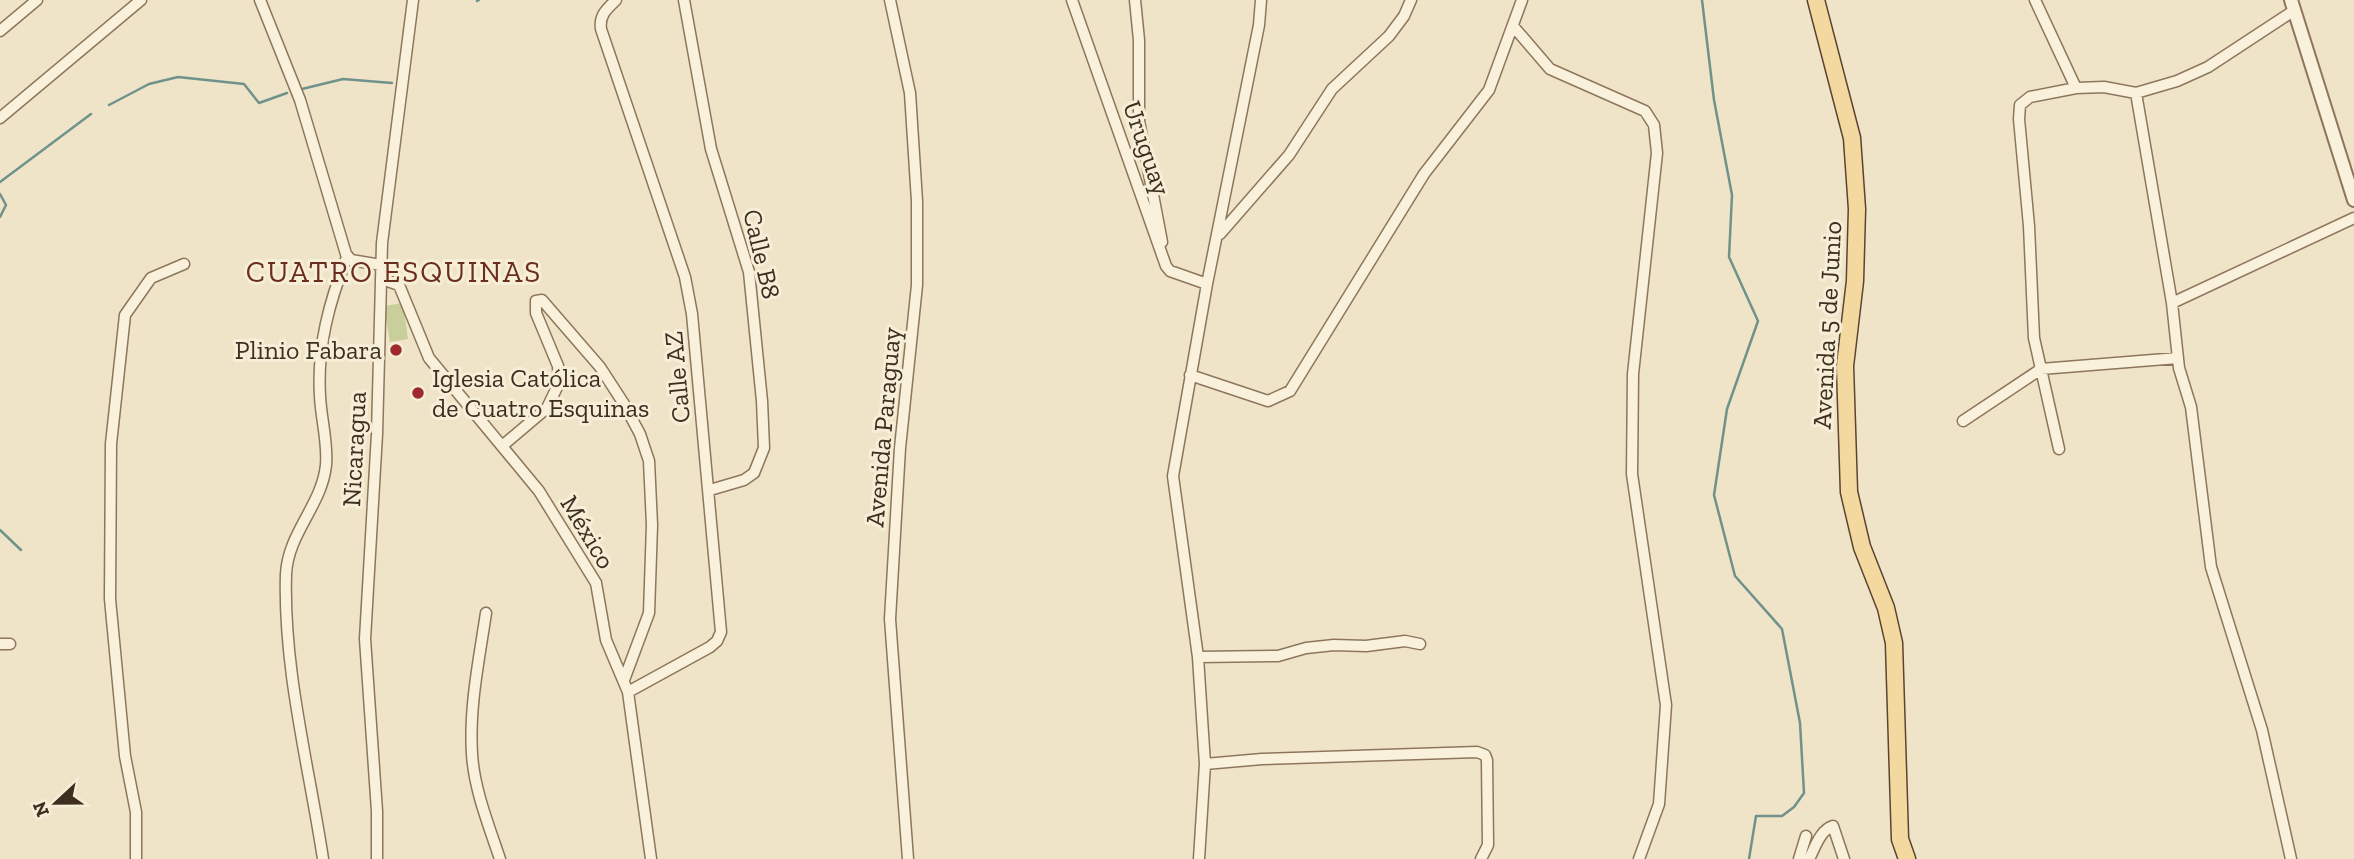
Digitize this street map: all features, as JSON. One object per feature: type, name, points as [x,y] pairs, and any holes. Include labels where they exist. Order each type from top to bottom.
[{"type":"main road","name":"Avenida 5 de Junio","points":[[1816,0],[1852,138],[1857,209],[1855,281],[1845,366],[1849,492],[1862,547],[1886,608],[1894,643],[1900,839],[1907,859]]},
{"type":"street","points":[[0,31],[37,0]]},
{"type":"street","points":[[0,118],[141,0]]},
{"type":"street","points":[[260,0],[300,100],[347,257],[330,303],[320,360],[320,395],[327,453],[325,475],[299,528],[286,573],[291,654],[323,859]]},
{"type":"street","name":"Nicaragua","points":[[377,859],[377,811],[365,639],[377,434],[381,265],[413,0]]},
{"type":"street","name":"Calle AZ","points":[[616,0],[600,20],[685,277],[692,314],[721,632],[718,641],[628,692]]},
{"type":"street","name":"Calle B8","points":[[684,0],[711,149],[749,272],[762,401],[764,448],[754,472],[744,480],[710,490]]},
{"type":"street","name":"Avenida Paraguay","points":[[890,0],[910,93],[918,201],[918,285],[901,448],[890,619],[908,859]]},
{"type":"street","name":"Uruguay","points":[[1072,0],[1163,260]]},
{"type":"street","points":[[1135,0],[1139,40],[1139,121],[1163,260],[1170,271],[1207,284]]},
{"type":"street","points":[[1199,859],[1205,764],[1198,657],[1173,476],[1261,0]]},
{"type":"street","points":[[1218,237],[1289,155],[1332,89],[1388,36],[1404,16],[1410,0]]},
{"type":"street","points":[[1190,375],[1268,401],[1290,391],[1424,174],[1489,90],[1522,0]]},
{"type":"street","points":[[2035,0],[2076,88]]},
{"type":"street","points":[[2059,449],[2034,338],[2020,105],[2030,97],[2076,88],[2104,87],[2136,93],[2177,81],[2208,67],[2293,5],[2309,66],[2354,200]]},
{"type":"street","points":[[1513,26],[1550,69],[1629,102],[1645,111],[1654,125],[1657,153],[1633,374],[1632,474],[1666,705],[1659,804],[1639,859]]},
{"type":"street","points":[[2136,93],[2172,303],[2178,358],[2191,407],[2211,567],[2262,730],[2291,859]]},
{"type":"street","points":[[2172,303],[2354,218]]},
{"type":"street","points":[[347,257],[381,265]]},
{"type":"street","points":[[136,859],[136,812],[125,756],[110,600],[111,444],[125,315],[151,278],[184,264]]},
{"type":"street","name":"México","points":[[382,279],[399,285],[429,358],[539,491],[596,583],[606,640],[628,692],[651,859]]},
{"type":"street","points":[[502,446],[547,408],[559,383],[558,366],[536,313],[536,301],[542,300],[600,367],[640,434],[649,461],[652,524],[649,613],[624,680]]},
{"type":"street","points":[[1963,421],[2041,369],[2178,358]]},
{"type":"street","points":[[486,613],[472,706],[472,756],[482,803],[500,859]]},
{"type":"street","points":[[1198,657],[1278,656],[1306,648],[1334,645],[1366,646],[1405,641],[1420,644]]},
{"type":"street","points":[[1205,764],[1442,751],[1482,754],[1487,760],[1488,845],[1481,859]]},
{"type":"street","points":[[1808,859],[1819,838],[1833,826],[1844,859]]},
{"type":"street","points":[[1799,859],[1806,836]]},
{"type":"green space","points":[[403,303],[408,339],[390,342],[384,306]]},
{"type":"waterway","points":[[1702,0],[1714,100],[1732,195],[1729,257],[1758,321],[1727,409],[1714,495],[1735,576],[1782,629],[1800,723],[1804,793],[1794,807],[1782,816],[1756,816],[1749,859]]},
{"type":"waterway","points":[[109,105],[149,84],[178,77],[244,84],[259,103],[287,93]]},
{"type":"waterway","points":[[302,89],[343,79],[392,83]]},
{"type":"waterway","points":[[0,182],[91,114]]},
{"type":"waterway","points":[[0,194],[6,205],[0,217]]},
{"type":"waterway","points":[[0,530],[21,550]]},
{"type":"place","name":"Plinio Fabara","points":[[396,350]]},
{"type":"place","name":"Iglesia Católica de Cuatro Esquinas","points":[[418,393]]},
{"type":"district","name":"CUATRO ESQUINAS","points":[[394,272]]}]
